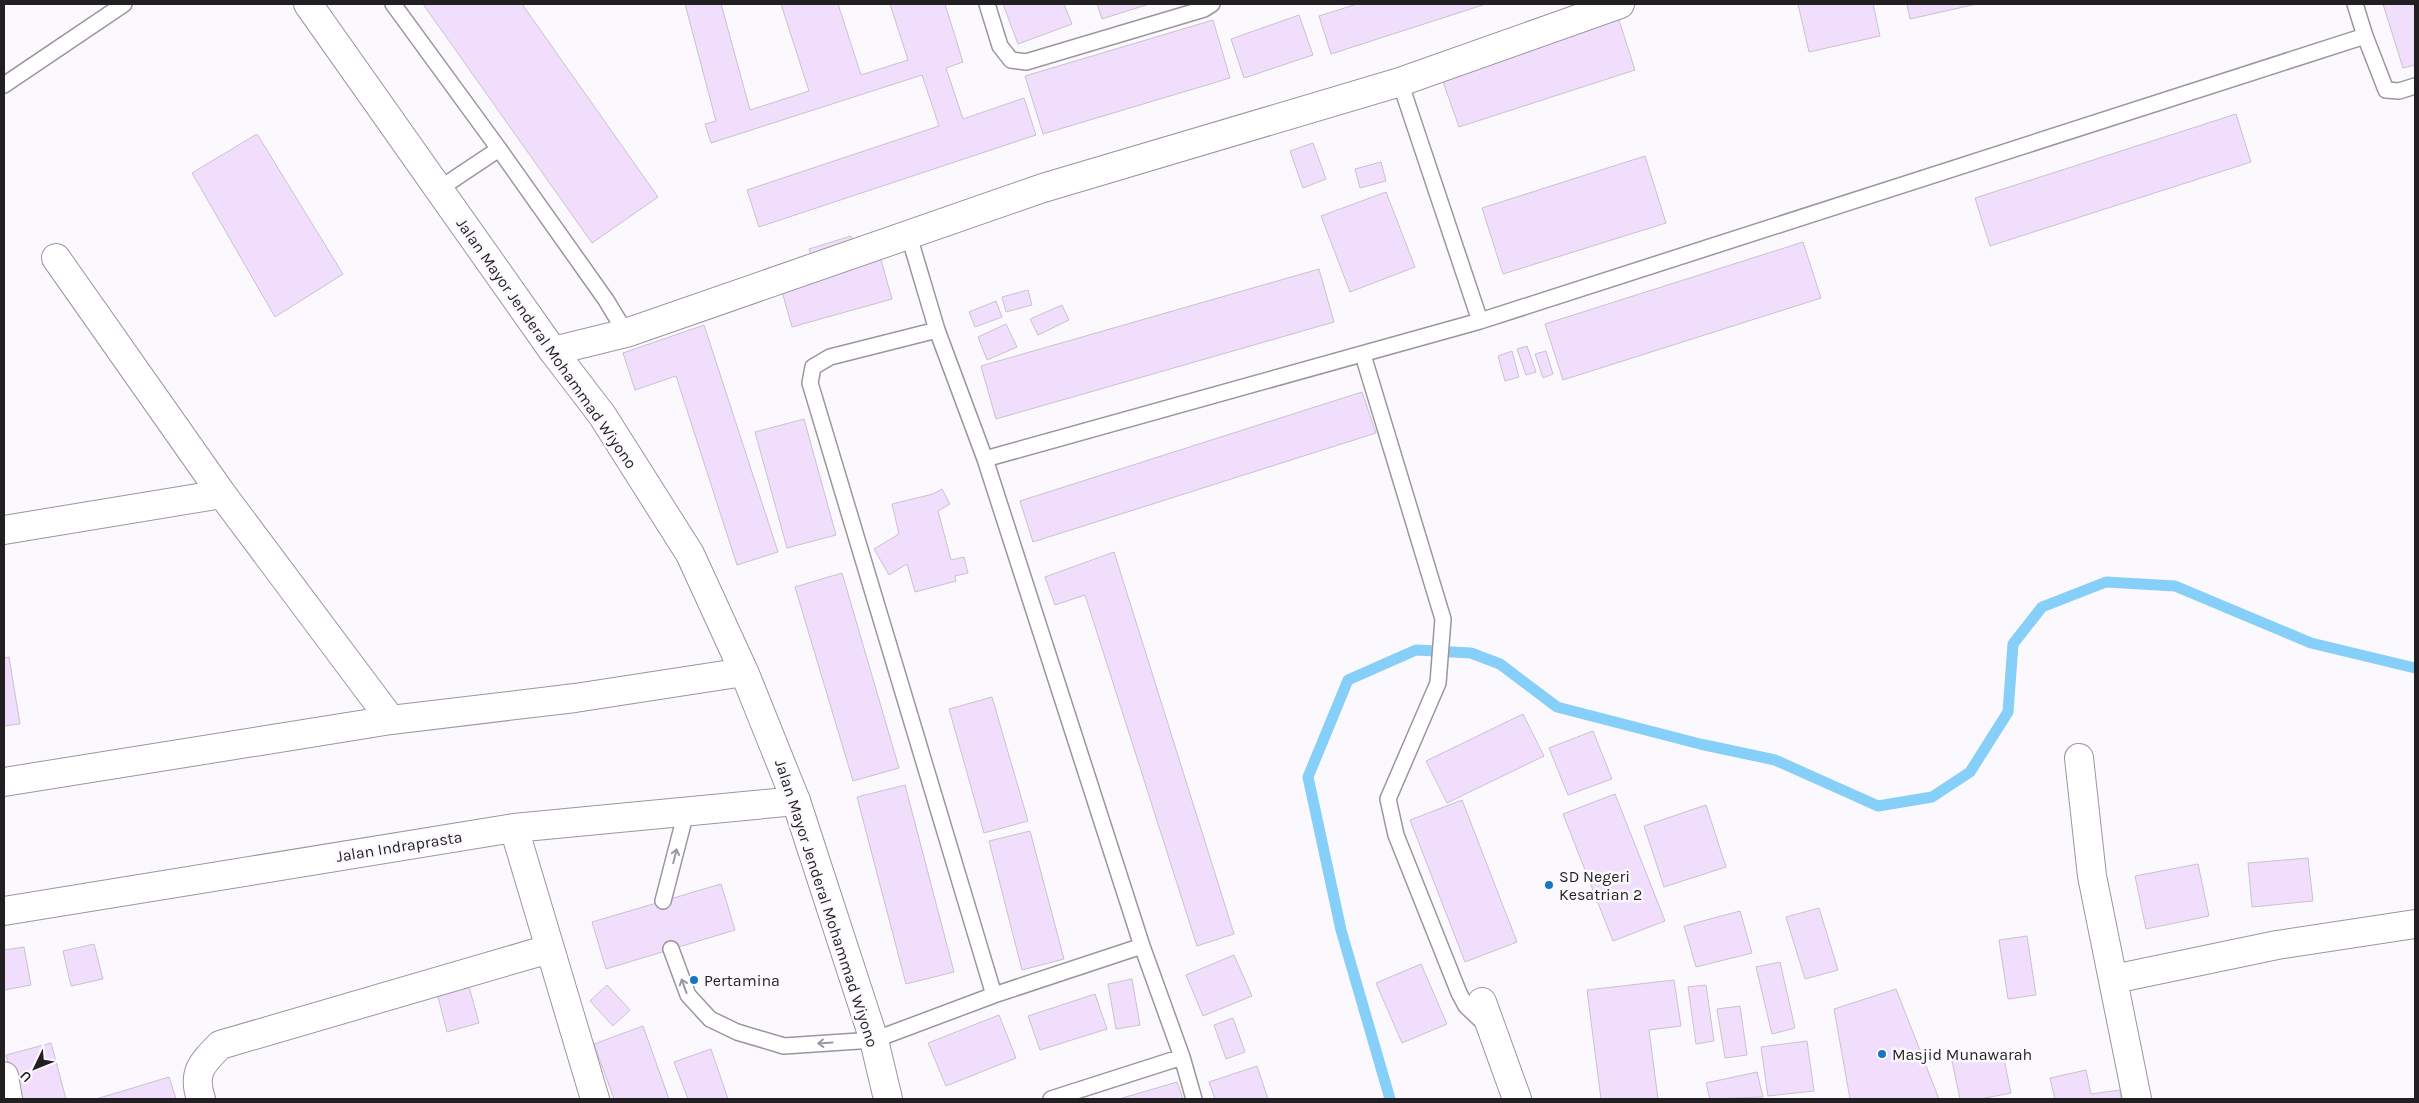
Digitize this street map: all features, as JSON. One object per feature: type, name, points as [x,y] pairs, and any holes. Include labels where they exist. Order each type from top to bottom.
[{"type":"street","name":"Jalan Mayor Jenderal Mohammad Wiyono","points":[[308,4],[553,351],[602,415],[690,554],[744,672],[796,801],[874,1040],[888,1099]]},
{"type":"street","points":[[553,351],[626,334],[1043,188],[1400,82],[1620,4]]},
{"type":"street","points":[[56,258],[222,494],[391,720]]},
{"type":"street","points":[[4,530],[222,494]]},
{"type":"street","points":[[4,782],[391,720],[575,698],[744,672]]},
{"type":"street","points":[[2079,758],[2092,876],[2137,1099]]},
{"type":"street","name":"Jalan Indraprasta","points":[[4,911],[514,828],[796,801]]},
{"type":"street","points":[[514,828],[595,1099]]},
{"type":"street","points":[[2114,979],[2277,945],[2415,924]]},
{"type":"street","points":[[201,1099],[197,1087],[201,1064],[220,1045],[549,949]]},
{"type":"street","points":[[1482,1002],[1517,1099]]},
{"type":"street","points":[[4,1076],[8,1099]]},
{"type":"lane","points":[[4,86],[124,4]]},
{"type":"lane","points":[[393,4],[606,300],[626,334]]},
{"type":"lane","points":[[987,4],[1000,46],[1011,60],[1026,62],[1204,9],[1212,4]]},
{"type":"lane","points":[[2354,4],[2386,90],[2399,91],[2415,86]]},
{"type":"lane","points":[[985,459],[1480,321],[2365,36]]},
{"type":"lane","points":[[1400,82],[1480,321]]},
{"type":"lane","points":[[439,189],[499,149]]},
{"type":"lane","points":[[909,236],[937,330],[985,459],[1142,946],[1182,1057],[1194,1099]]},
{"type":"lane","points":[[937,330],[830,357],[813,368],[810,383],[994,995]]},
{"type":"lane","points":[[1363,355],[1444,619],[1438,683],[1388,799],[1396,835],[1459,993],[1466,1006],[1492,1031]]},
{"type":"lane","points":[[663,900],[686,812]]},
{"type":"lane","points":[[672,949],[688,995],[710,1019],[737,1032],[784,1046],[874,1040],[994,995],[1142,946]]},
{"type":"lane","points":[[1051,1099],[1182,1057]]},
{"type":"building","points":[[423,4],[522,4],[658,197],[592,243]]},
{"type":"building","points":[[685,4],[721,4],[750,110],[809,91],[781,4],[838,4],[861,75],[908,60],[890,4],[945,4],[963,62],[946,68],[963,119],[1024,98],[1036,135],[759,227],[747,190],[939,126],[922,75],[711,143],[705,124],[716,121]]},
{"type":"building","points":[[1003,4],[1064,4],[1072,24],[1018,44]]},
{"type":"building","points":[[1097,4],[1149,4],[1102,19]]},
{"type":"building","points":[[1357,4],[1486,4],[1331,54],[1319,16]]},
{"type":"building","points":[[1798,4],[1873,4],[1880,36],[1809,52]]},
{"type":"building","points":[[1907,4],[1977,4],[1910,19]]},
{"type":"building","points":[[2383,4],[2415,4],[2415,65],[2403,68]]},
{"type":"building","points":[[1299,15],[1313,55],[1244,78],[1231,39]]},
{"type":"building","points":[[1618,17],[1635,70],[1459,127],[1441,76]]},
{"type":"building","points":[[1213,20],[1230,78],[1043,134],[1025,76]]},
{"type":"building","points":[[2236,114],[2251,162],[1990,246],[1975,198]]},
{"type":"building","points":[[257,134],[343,274],[275,317],[192,173]]},
{"type":"building","points":[[1313,143],[1326,179],[1303,188],[1290,151]]},
{"type":"building","points":[[1645,156],[1666,223],[1503,274],[1482,208]]},
{"type":"building","points":[[1381,162],[1386,181],[1360,188],[1355,169]]},
{"type":"building","points":[[1386,192],[1415,267],[1350,292],[1321,216]]},
{"type":"building","points":[[851,236],[856,251],[814,263],[809,249]]},
{"type":"building","points":[[1803,242],[1821,298],[1563,380],[1545,324]]},
{"type":"building","points":[[879,253],[892,299],[792,327],[779,281]]},
{"type":"building","points":[[1319,269],[1334,322],[996,419],[981,366]]},
{"type":"building","points":[[1028,290],[1032,305],[1006,312],[1002,297]]},
{"type":"building","points":[[996,301],[1002,317],[975,327],[969,312]]},
{"type":"building","points":[[1062,305],[1069,320],[1038,335],[1030,319]]},
{"type":"building","points":[[1006,324],[1017,347],[987,360],[978,337]]},
{"type":"building","points":[[704,325],[778,552],[737,565],[676,376],[635,390],[623,353]]},
{"type":"building","points":[[1527,346],[1536,372],[1526,375],[1517,349]]},
{"type":"building","points":[[1512,351],[1519,377],[1505,381],[1498,356]]},
{"type":"building","points":[[1546,351],[1553,374],[1543,378],[1535,354]]},
{"type":"building","points":[[1362,392],[1376,433],[1033,542],[1020,501]]},
{"type":"building","points":[[804,419],[836,535],[787,548],[755,432]]},
{"type":"building","points":[[942,489],[950,504],[938,511],[951,560],[964,557],[968,573],[955,576],[956,581],[915,592],[907,564],[889,575],[874,549],[899,534],[892,504],[933,494]]},
{"type":"building","points":[[1114,552],[1234,934],[1197,946],[1085,595],[1055,605],[1045,577]]},
{"type":"building","points":[[842,573],[899,768],[853,781],[795,587]]},
{"type":"building","points":[[9,657],[20,724],[4,726],[4,658]]},
{"type":"building","points":[[992,697],[1028,821],[984,833],[949,709]]},
{"type":"building","points":[[1523,714],[1544,756],[1447,803],[1426,761]]},
{"type":"building","points":[[1593,731],[1612,779],[1568,795],[1549,748]]},
{"type":"building","points":[[905,785],[954,972],[906,984],[857,797]]},
{"type":"building","points":[[1615,794],[1665,921],[1613,941],[1563,814]]},
{"type":"building","points":[[1462,800],[1517,942],[1465,962],[1410,820]]},
{"type":"building","points":[[1706,805],[1726,867],[1664,887],[1644,826]]},
{"type":"building","points":[[1030,831],[1064,959],[1022,970],[989,841]]},
{"type":"building","points":[[2308,858],[2313,901],[2252,907],[2248,863]]},
{"type":"building","points":[[2198,864],[2209,916],[2146,929],[2135,876]]},
{"type":"building","points":[[721,884],[735,930],[606,969],[592,922]]},
{"type":"building","points":[[1819,908],[1838,970],[1805,979],[1786,917]]},
{"type":"building","points":[[1740,911],[1752,953],[1696,967],[1684,926]]},
{"type":"building","points":[[2027,936],[2036,995],[2008,999],[1999,940]]},
{"type":"building","points":[[94,944],[103,979],[71,986],[63,951]]},
{"type":"building","points":[[24,947],[31,985],[4,990],[4,950]]},
{"type":"building","points":[[1234,955],[1252,996],[1203,1016],[1186,975]]},
{"type":"building","points":[[1780,962],[1795,1028],[1772,1034],[1756,967]]},
{"type":"building","points":[[1421,964],[1447,1024],[1402,1043],[1376,983]]},
{"type":"building","points":[[466,976],[479,1023],[447,1032],[435,985]]},
{"type":"building","points":[[1132,979],[1140,1025],[1116,1029],[1108,984]]},
{"type":"building","points":[[1674,980],[1681,1026],[1649,1030],[1658,1099],[1601,1099],[1587,990]]},
{"type":"building","points":[[607,985],[630,1010],[613,1026],[590,1001]]},
{"type":"building","points":[[1706,985],[1714,1041],[1696,1044],[1688,987]]},
{"type":"building","name":"Masjid Munawarah","points":[[1896,989],[1939,1099],[1850,1099],[1834,1009]]},
{"type":"building","points":[[1095,994],[1107,1029],[1040,1050],[1028,1016]]},
{"type":"building","points":[[1740,1006],[1747,1055],[1725,1058],[1717,1009]]},
{"type":"building","points":[[999,1015],[1016,1058],[946,1086],[928,1043]]},
{"type":"building","points":[[1233,1018],[1245,1052],[1226,1059],[1214,1025]]},
{"type":"building","points":[[643,1026],[669,1099],[614,1099],[594,1044]]},
{"type":"building","points":[[1807,1041],[1814,1091],[1768,1096],[1761,1047]]},
{"type":"building","points":[[51,1043],[66,1099],[18,1099],[6,1055]]},
{"type":"building","points":[[711,1049],[728,1099],[688,1099],[674,1062]]},
{"type":"building","points":[[2002,1050],[2011,1093],[1980,1099],[1960,1099],[1952,1061]]},
{"type":"building","points":[[1257,1066],[1268,1099],[1215,1099],[1209,1082]]},
{"type":"building","points":[[2086,1070],[2091,1094],[2120,1090],[2121,1099],[2055,1099],[2050,1078]]},
{"type":"building","points":[[1757,1072],[1763,1097],[1710,1099],[1706,1083]]},
{"type":"building","points":[[169,1077],[176,1099],[96,1099]]},
{"type":"building","points":[[1177,1082],[1183,1099],[1119,1099]]},
{"type":"waterway","points":[[1390,1099],[1341,930],[1308,777],[1348,680],[1416,650],[1471,653],[1500,664],[1557,707],[1700,744],[1775,760],[1878,806],[1932,797],[1970,772],[2008,712],[2013,644],[2042,607],[2106,582],[2175,586],[2311,643],[2415,668]]},
{"type":"place","name":"SD Negeri Kesatrian 2","points":[[1549,885]]},
{"type":"place","name":"Pertamina","points":[[694,980]]},
{"type":"place","name":"Masjid Munawarah","points":[[1882,1054]]}]
